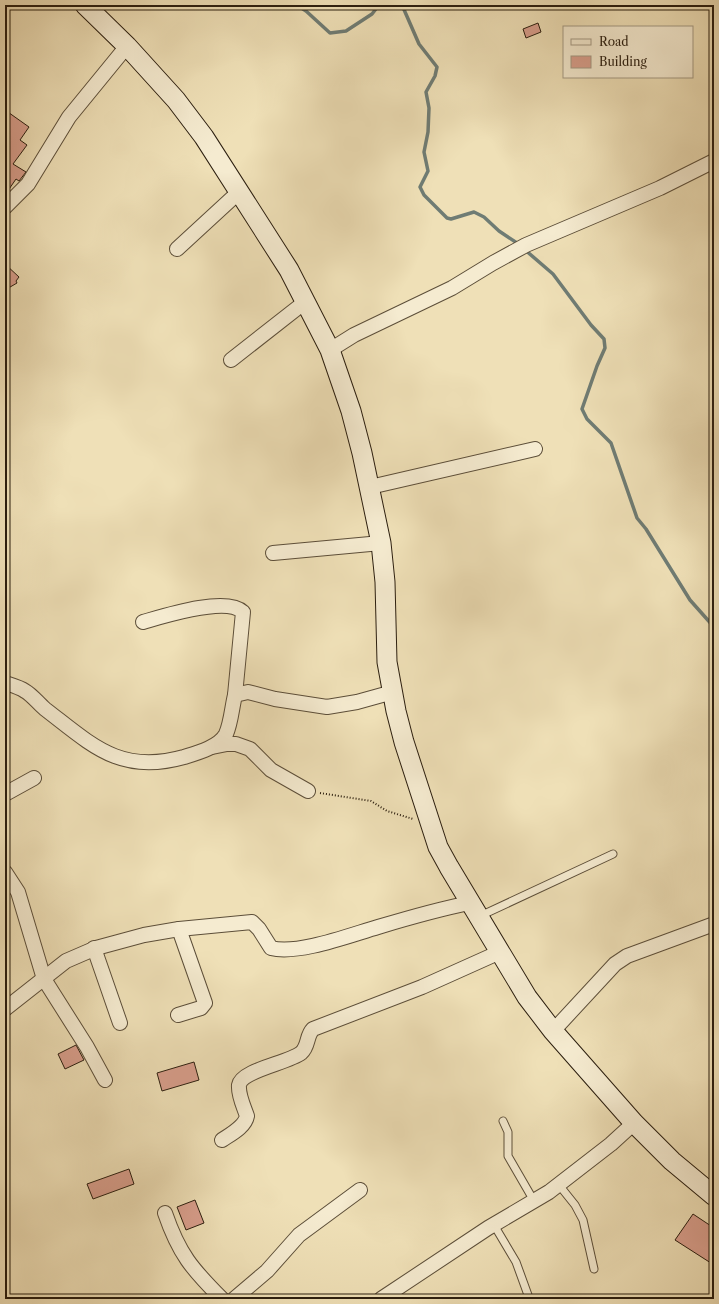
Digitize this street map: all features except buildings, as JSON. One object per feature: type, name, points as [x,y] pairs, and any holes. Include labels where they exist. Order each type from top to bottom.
[{"type":"street","points":[[85,5],[127,46],[176,100],[204,137],[240,191],[289,270],[330,350],[351,411],[370,487],[381,543],[385,582],[387,662],[392,692],[404,742],[438,847],[474,910],[527,996],[553,1030],[634,1123],[672,1161],[713,1194]]},
{"type":"street","points":[[5,207],[28,184],[69,117],[127,46]]},
{"type":"street","points":[[330,350],[354,335],[452,288],[521,248],[660,188],[714,161]]},
{"type":"street","points":[[177,249],[240,191]]},
{"type":"street","points":[[231,360],[305,302]]},
{"type":"street","points":[[370,487],[535,449]]},
{"type":"street","points":[[273,553],[381,543]]},
{"type":"street","points":[[143,622],[185,609],[226,606],[238,608],[243,612],[235,695],[226,733],[221,739],[207,748]]},
{"type":"street","points":[[5,683],[24,690],[43,707],[93,745],[114,757],[133,761],[152,762],[173,760],[207,748],[227,744],[236,744],[250,749],[271,770],[308,791]]},
{"type":"street","points":[[235,695],[248,692],[274,699],[327,707],[357,702],[392,692]]},
{"type":"street","points":[[5,794],[34,778]]},
{"type":"street","points":[[5,872],[18,892],[44,979],[87,1047],[105,1080]]},
{"type":"street","points":[[5,1008],[66,961],[94,948],[144,935],[178,929],[252,922],[259,929],[271,948],[286,950],[338,939],[448,907],[474,910]]},
{"type":"street","points":[[553,1030],[615,964],[627,956],[714,924]]},
{"type":"street","points":[[178,929],[206,1003],[201,1008],[178,1015]]},
{"type":"street","points":[[94,948],[120,1023]]},
{"type":"street","points":[[222,1140],[244,1124],[246,1120],[247,1116],[239,1087],[240,1081],[248,1074],[299,1054],[308,1044],[310,1032],[313,1029],[422,987],[500,952]]},
{"type":"street","points":[[387,1297],[494,1225],[559,1185],[611,1144],[634,1123]]},
{"type":"street","points":[[234,1299],[254,1284],[299,1235],[360,1190]]},
{"type":"street","points":[[165,1213],[182,1254],[197,1275],[222,1299]]},
{"type":"lane","points":[[474,910],[613,854]]},
{"type":"lane","points":[[502,1121],[508,1132],[508,1156],[534,1201]]},
{"type":"lane","points":[[559,1185],[575,1206],[582,1220],[594,1269]]},
{"type":"lane","points":[[494,1225],[516,1262],[528,1295]]},
{"type":"path","points":[[308,791],[371,801],[387,811],[431,825]]},
{"type":"waterway","points":[[297,5],[306,11],[330,33],[346,31],[372,14],[379,5]]},
{"type":"waterway","points":[[402,5],[419,44],[437,67],[435,76],[426,92],[429,108],[428,132],[424,152],[428,171],[420,187],[424,195],[447,218],[451,219],[474,212],[484,217],[499,231],[520,245]]},
{"type":"waterway","points":[[524,249],[553,274],[591,325],[604,339],[605,348],[582,409],[587,419],[611,443],[637,518],[646,529],[690,600],[714,627]]}]
